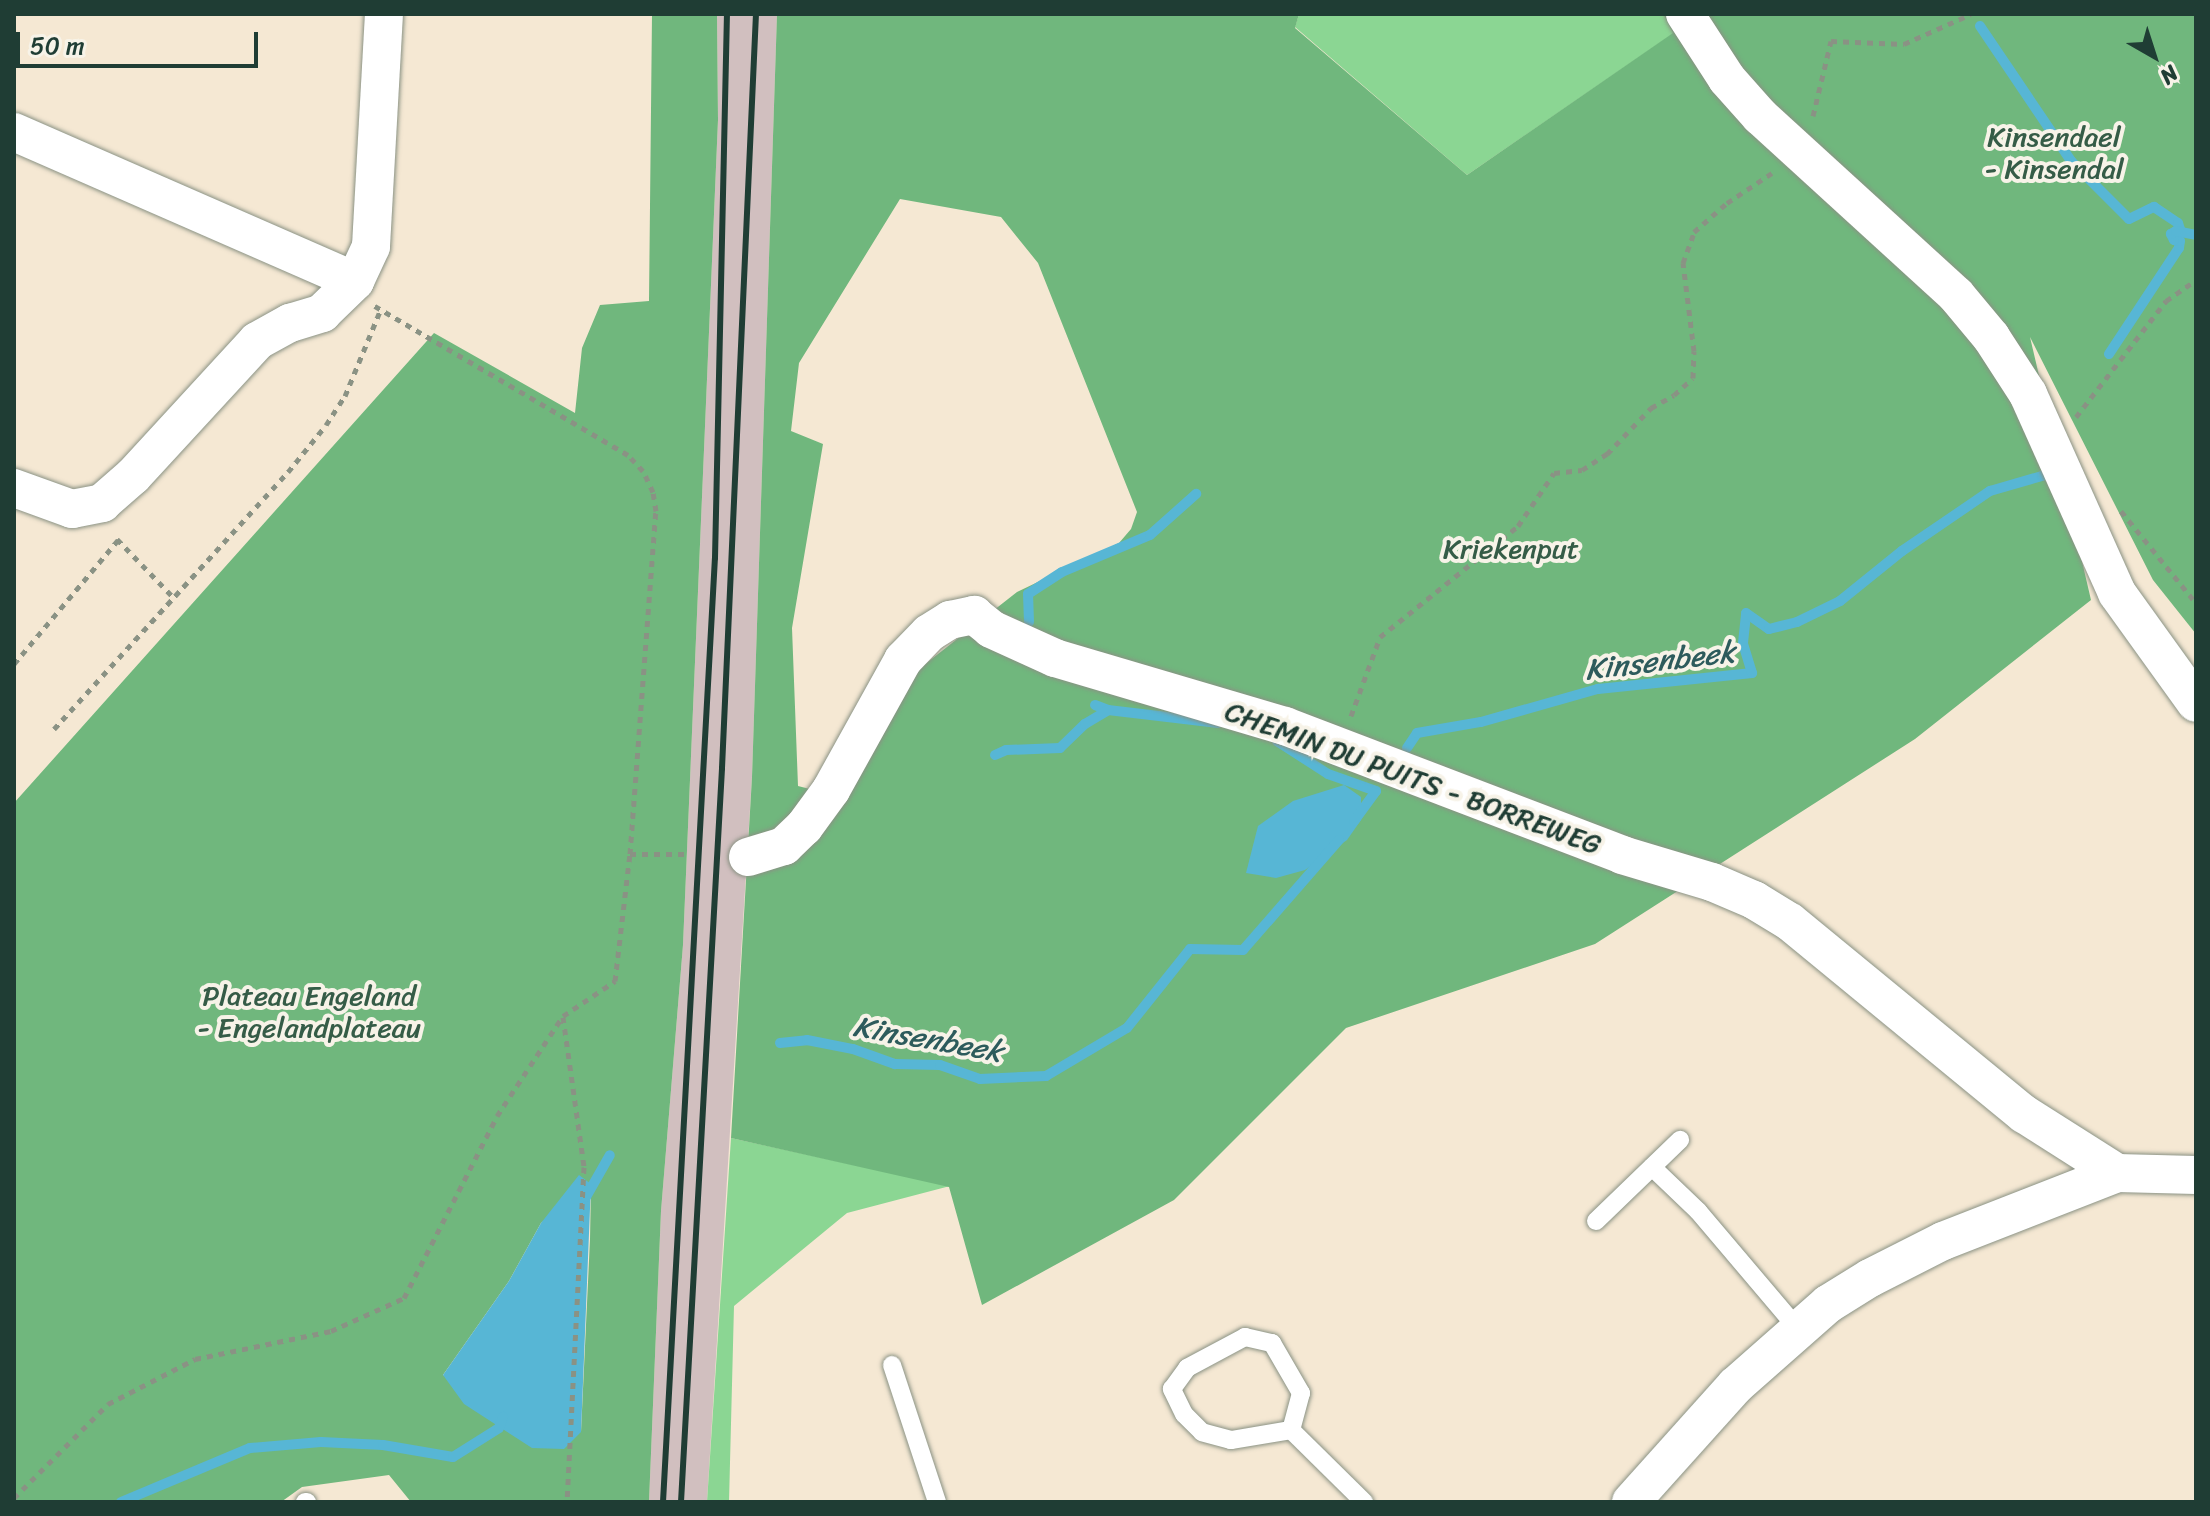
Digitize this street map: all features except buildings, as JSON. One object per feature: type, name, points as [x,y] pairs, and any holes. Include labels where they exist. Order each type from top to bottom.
[{"type":"street","points":[[14,488],[72,509],[102,503],[133,476],[257,341],[273,331],[322,313],[355,281],[371,246],[384,14]]},
{"type":"street","points":[[1685,14],[1727,79],[1808,141],[1956,295],[1991,337],[2028,394],[2117,593],[2196,703]]},
{"type":"street","points":[[14,132],[355,281]]},
{"type":"street","name":"CHEMIN DU PUITS - BORREWEG","points":[[748,857],[784,846],[804,827],[831,790],[903,660],[929,633],[950,620],[974,615],[991,629],[1055,658],[1285,726],[1622,855],[1712,882],[1754,900],[1790,922],[2024,1114],[2117,1173]]},
{"type":"street","points":[[1631,1502],[1735,1386],[1798,1329],[1859,1285],[1943,1241],[2117,1173],[2196,1175]]},
{"type":"lane","points":[[1596,1221],[1680,1140]]},
{"type":"lane","points":[[1652,1167],[1698,1211],[1798,1329]]},
{"type":"lane","points":[[1245,1337],[1272,1343],[1301,1393],[1291,1430],[1231,1440],[1202,1432],[1184,1414],[1172,1389],[1187,1368],[1245,1337]]},
{"type":"lane","points":[[892,1365],[937,1502]]},
{"type":"lane","points":[[1291,1430],[1364,1502]]},
{"type":"path","points":[[1354,702],[1380,637],[1518,526],[1554,473],[1582,470],[1607,454],[1651,408],[1674,395],[1693,378],[1694,351],[1683,263],[1694,232],[1808,141],[1831,41],[1904,44],[1971,14]]},
{"type":"path","points":[[2065,425],[2076,417],[2166,301],[2196,280]]},
{"type":"path","points":[[14,1498],[108,1404],[182,1365],[195,1359],[331,1331],[404,1298],[497,1116],[563,1016],[615,981],[630,854],[656,511],[653,492],[643,471],[628,455],[380,311],[355,281]]},
{"type":"path","points":[[54,729],[288,472],[326,425],[345,396],[380,311]]},
{"type":"path","points":[[2076,417],[2082,430]]},
{"type":"path","points":[[102,503],[118,540],[172,596]]},
{"type":"path","points":[[2118,507],[2196,603]]},
{"type":"path","points":[[14,664],[118,540]]},
{"type":"path","points":[[630,854],[684,854]]},
{"type":"path","points":[[563,1016],[584,1167],[567,1502]]},
{"type":"shaded area","points":[[717,14],[777,14],[752,777],[707,1502],[649,1502],[661,1211],[683,945],[718,120]]},
{"type":"green space","name":"Plateau Engeland - Engelandplateau","points":[[652,14],[717,14],[718,120],[683,945],[661,1211],[649,1502],[411,1502],[389,1475],[302,1487],[281,1502],[14,1502],[14,803],[434,333],[575,413],[582,348],[600,305],[649,301]],"holes":[[[591,1184],[581,1432],[443,1375],[509,1281],[541,1223]]]},
{"type":"green space","name":"Kriekenput","points":[[777,14],[1299,14],[1295,28],[1467,175],[1673,33],[1663,14],[2196,14],[2196,634],[2153,580],[2030,337],[2091,600],[1915,739],[1595,944],[1346,1028],[1174,1200],[982,1305],[949,1187],[731,1138],[752,777]],"holes":[[[900,199],[1001,217],[1038,263],[1137,512],[1131,529],[1119,543],[1017,592],[910,676],[841,797],[798,786],[792,628],[823,444],[791,431],[799,363]]]},
{"type":"green space","points":[[1299,14],[1663,14],[1674,33],[1467,175],[1295,27]]},
{"type":"green space","points":[[731,1138],[950,1186],[847,1213],[734,1306],[729,1502],[707,1502]]},
{"type":"water","points":[[1344,785],[1361,797],[1361,820],[1347,840],[1305,870],[1276,878],[1246,873],[1258,826],[1293,801]]},
{"type":"water","points":[[579,1175],[591,1184],[581,1432],[564,1449],[532,1448],[464,1404],[443,1375],[509,1281],[541,1223]]},
{"type":"waterway","points":[[1980,26],[2071,161],[2129,219],[2154,207],[2178,223],[2181,232]]},
{"type":"waterway","name":"Kinsenbeek","points":[[2109,354],[2179,248],[2180,241],[2174,240],[2171,234],[2176,231],[2196,235]]},
{"type":"waterway","name":"Kinsenbeek","points":[[1407,748],[1417,733],[1481,722],[1598,689],[1752,673],[1743,643],[1746,613],[1769,629],[1797,622],[1840,601],[1902,551],[1990,491],[2042,476],[2052,470]]},
{"type":"waterway","points":[[1029,622],[1028,594],[1062,572],[1150,535],[1196,494]]},
{"type":"waterway","points":[[1095,705],[1108,710],[1218,723]]},
{"type":"waterway","points":[[995,755],[1006,750],[1060,748],[1085,724],[1108,710]]},
{"type":"waterway","points":[[1277,741],[1328,774],[1376,791],[1354,821]]},
{"type":"waterway","name":"Kinsenbeek","points":[[780,1043],[807,1040],[853,1049],[895,1064],[940,1065],[980,1079],[1046,1076],[1127,1028],[1190,949],[1243,950],[1339,840]]},
{"type":"waterway","points":[[586,1197],[610,1155]]},
{"type":"waterway","points":[[121,1502],[250,1448],[321,1442],[383,1445],[453,1457],[499,1428],[503,1417]]},
{"type":"railway","points":[[663,1502],[715,558],[727,14]]},
{"type":"railway","points":[[681,1502],[722,768],[756,14]]},
{"type":"park label","name":"Kinsendael - Kinsendal","points":[[2054,153]]}]
